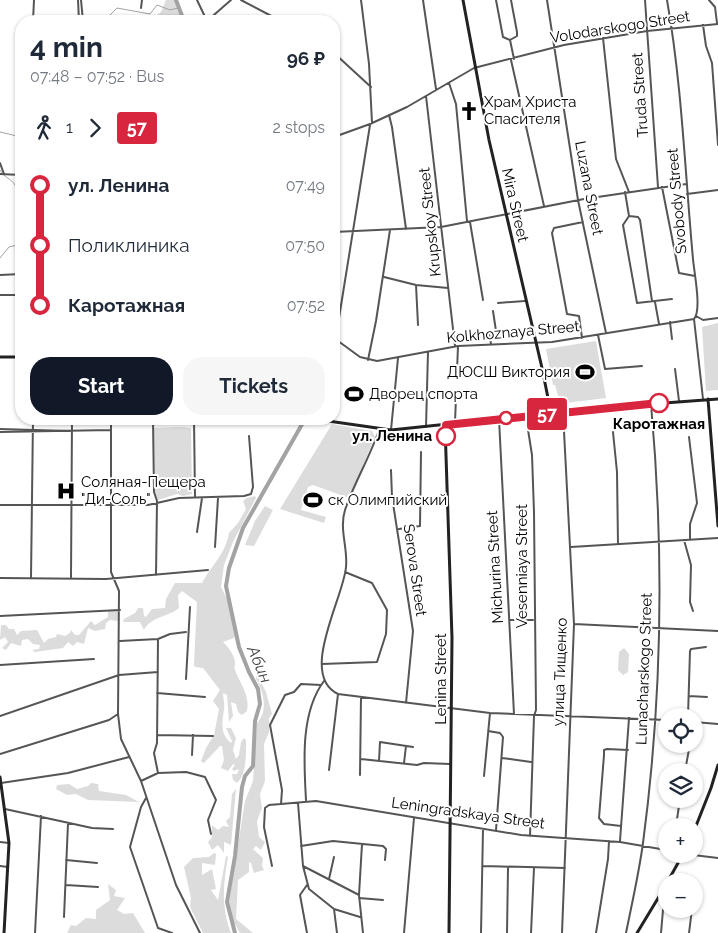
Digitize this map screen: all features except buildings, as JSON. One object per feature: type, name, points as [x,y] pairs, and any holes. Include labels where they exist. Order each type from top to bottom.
[{"type":"main road","name":"Mira Street","points":[[463,0],[474,68],[551,414]]},
{"type":"main road","points":[[0,357],[15,357]]},
{"type":"main road","points":[[340,424],[379,430],[391,430],[563,412],[718,399]]},
{"type":"main road","points":[[708,400],[718,526]]},
{"type":"main road","name":"Lenina Street","points":[[446,425],[452,638],[449,933]]},
{"type":"main road","points":[[699,818],[712,788],[718,764]]},
{"type":"main road","points":[[0,778],[9,843],[6,904],[2,932]]},
{"type":"main road","points":[[637,933],[658,899]]},
{"type":"street","points":[[34,0],[34,15]]},
{"type":"street","points":[[80,0],[81,15]]},
{"type":"street","points":[[141,8],[142,0]]},
{"type":"street","points":[[197,0],[204,15]]},
{"type":"street","points":[[214,15],[231,0]]},
{"type":"street","points":[[241,0],[270,15]]},
{"type":"street","points":[[340,312],[371,123],[371,87],[361,0]]},
{"type":"street","points":[[423,0],[436,89]]},
{"type":"street","points":[[496,0],[503,37],[510,40]]},
{"type":"street","points":[[510,40],[517,36],[511,0]]},
{"type":"street","name":"Luzana Street","points":[[547,0],[578,200],[606,333]]},
{"type":"street","name":"Truda Street","points":[[645,0],[660,188],[678,273],[695,276]]},
{"type":"street","name":"Svobody Street","points":[[667,0],[672,29],[695,276],[696,316]]},
{"type":"street","points":[[709,0],[715,7],[717,24]]},
{"type":"street","name":"Volodarskogo Street","points":[[340,135],[389,115],[474,68],[553,47],[647,31],[717,24]]},
{"type":"street","points":[[703,25],[706,46],[712,63],[718,145]]},
{"type":"street","points":[[603,38],[616,159],[629,192]]},
{"type":"street","points":[[510,40],[545,207]]},
{"type":"street","points":[[340,59],[371,87]]},
{"type":"street","points":[[449,83],[456,104],[468,222],[483,300]]},
{"type":"street","name":"Krupskoy Street","points":[[426,95],[448,288],[457,346],[457,371]]},
{"type":"street","points":[[389,115],[406,229]]},
{"type":"street","points":[[0,163],[4,174]]},
{"type":"street","points":[[0,174],[15,175]]},
{"type":"street","points":[[340,232],[441,227],[578,200],[686,184]]},
{"type":"street","points":[[687,194],[718,190]]},
{"type":"street","points":[[625,192],[629,216],[624,225],[635,299],[638,303],[672,299]]},
{"type":"street","points":[[629,216],[638,217],[640,220],[653,301],[659,324]]},
{"type":"street","points":[[582,338],[579,316],[567,314],[552,233],[554,228],[583,222]]},
{"type":"street","points":[[340,343],[368,360],[384,277],[390,230]]},
{"type":"street","points":[[0,274],[15,274]]},
{"type":"street","points":[[384,277],[416,285],[448,288]]},
{"type":"street","points":[[416,285],[418,325]]},
{"type":"street","points":[[0,295],[15,295]]},
{"type":"street","points":[[498,303],[527,301]]},
{"type":"street","points":[[491,344],[489,333],[496,331],[493,311]]},
{"type":"street","points":[[703,400],[694,319],[696,316],[703,320],[718,318]]},
{"type":"street","name":"Kolkhoznaya Street","points":[[368,360],[378,361],[457,346],[582,338],[694,319]]},
{"type":"street","points":[[670,322],[672,339]]},
{"type":"street","points":[[598,335],[605,368],[642,366]]},
{"type":"street","points":[[426,427],[428,352]]},
{"type":"street","points":[[391,430],[398,357]]},
{"type":"street","points":[[674,369],[679,402]]},
{"type":"street","points":[[455,424],[456,397]]},
{"type":"street","name":"Lunacharskogo Street","points":[[626,933],[642,845],[654,720],[659,507],[651,404]]},
{"type":"street","name":"улица Тищенко","points":[[562,933],[574,624],[563,412]]},
{"type":"street","name":"Vesenniaya Street","points":[[526,416],[533,484],[533,620],[536,710],[534,716],[530,836]]},
{"type":"street","name":"Michurina Street","points":[[499,419],[514,714]]},
{"type":"street","points":[[31,578],[32,425]]},
{"type":"street","points":[[71,578],[72,425]]},
{"type":"street","points":[[112,425],[112,578],[118,591],[120,610],[118,714],[122,740],[141,781],[176,885],[200,933]]},
{"type":"street","points":[[153,425],[154,492],[157,504],[156,575]]},
{"type":"street","points":[[194,425],[194,498]]},
{"type":"street","points":[[0,430],[112,430]]},
{"type":"street","points":[[379,430],[342,521],[345,572],[328,628],[322,664],[324,681],[332,691],[338,694],[490,713],[658,720]]},
{"type":"street","points":[[613,432],[617,472],[618,544]]},
{"type":"street","points":[[0,505],[157,504],[173,499],[234,498],[251,494],[253,487],[249,436]]},
{"type":"street","points":[[689,437],[697,503],[690,524],[690,539]]},
{"type":"street","points":[[398,529],[420,526],[421,452]]},
{"type":"street","name":"Serova Street","points":[[391,470],[392,497],[413,631],[406,703]]},
{"type":"street","points":[[348,503],[360,504],[392,497]]},
{"type":"street","points":[[197,532],[202,498]]},
{"type":"street","points":[[214,547],[218,498]]},
{"type":"street","points":[[571,547],[718,538]]},
{"type":"street","points":[[684,540],[691,566],[690,602],[693,605],[693,611]]},
{"type":"street","points":[[0,578],[112,578],[208,570]]},
{"type":"street","points":[[322,664],[377,662],[386,634],[387,610],[374,585],[370,581],[345,572]]},
{"type":"street","points":[[186,680],[187,632],[190,607]]},
{"type":"street","points":[[0,616],[120,610]]},
{"type":"street","points":[[509,620],[533,620]]},
{"type":"street","points":[[574,624],[718,631]]},
{"type":"street","points":[[120,641],[158,639],[170,634],[187,632]]},
{"type":"street","points":[[158,639],[157,735],[154,753],[158,773]]},
{"type":"street","points":[[688,708],[690,651],[691,649],[706,647]]},
{"type":"street","points":[[0,665],[94,659]]},
{"type":"street","points":[[0,716],[119,675],[158,672]]},
{"type":"street","points":[[306,801],[304,766],[307,728],[314,698],[324,681]]},
{"type":"street","points":[[281,804],[282,790],[270,725],[285,695],[294,692],[301,684],[321,685]]},
{"type":"street","points":[[157,693],[205,697]]},
{"type":"street","points":[[329,770],[338,694]]},
{"type":"street","points":[[689,696],[708,698]]},
{"type":"street","points":[[360,775],[361,697]]},
{"type":"street","points":[[484,776],[490,713]]},
{"type":"street","points":[[0,754],[109,720],[118,714]]},
{"type":"street","points":[[620,842],[629,718]]},
{"type":"street","points":[[703,723],[718,724]]},
{"type":"street","points":[[488,731],[502,734],[496,830]]},
{"type":"street","points":[[157,735],[213,736]]},
{"type":"street","points":[[192,755],[193,735]]},
{"type":"street","points":[[379,761],[380,742],[413,747]]},
{"type":"street","points":[[404,763],[406,746]]},
{"type":"street","points":[[622,826],[604,824],[599,818],[604,750],[628,750]]},
{"type":"street","points":[[1,783],[68,773],[129,757]]},
{"type":"street","points":[[502,758],[532,762]]},
{"type":"street","points":[[361,759],[404,763],[451,764]]},
{"type":"street","points":[[141,781],[158,773],[186,772],[205,777],[216,800],[208,820],[211,834]]},
{"type":"street","points":[[146,798],[141,807],[130,847],[158,928],[172,933]]},
{"type":"street","name":"Leningradskaya Street","points":[[272,866],[264,827],[266,806],[306,801],[530,836],[620,842],[658,848]]},
{"type":"street","points":[[298,803],[301,846],[309,889],[334,909],[360,916]]},
{"type":"street","points":[[5,809],[92,828],[113,829]]},
{"type":"street","points":[[35,933],[41,816]]},
{"type":"street","points":[[404,933],[414,818]]},
{"type":"street","points":[[64,917],[68,823]]},
{"type":"street","points":[[482,933],[483,829]]},
{"type":"street","points":[[596,933],[608,859],[609,841]]},
{"type":"street","points":[[0,842],[9,843]]},
{"type":"street","points":[[301,846],[333,842],[386,846],[385,860]]},
{"type":"street","points":[[362,844],[359,896],[363,933]]},
{"type":"street","points":[[703,856],[718,858]]},
{"type":"street","points":[[329,880],[334,857]]},
{"type":"street","points":[[66,860],[97,862]]},
{"type":"street","points":[[0,866],[8,867]]},
{"type":"street","points":[[304,866],[359,896],[382,900]]},
{"type":"street","points":[[483,866],[565,868]]},
{"type":"street","points":[[507,933],[508,868]]},
{"type":"street","points":[[531,933],[534,868]]},
{"type":"street","points":[[66,885],[98,887]]},
{"type":"street","points":[[307,885],[300,895],[307,933]]},
{"type":"street","points":[[0,902],[6,904]]},
{"type":"street","points":[[334,909],[337,933]]},
{"type":"street","points":[[661,933],[663,918]]},
{"type":"street","points":[[689,933],[691,918]]},
{"type":"shaded area","points":[[166,0],[175,0],[179,15],[157,15],[161,12]]},
{"type":"shaded area","points":[[718,323],[718,390],[706,391],[702,327]]},
{"type":"shaded area","points":[[596,341],[606,398],[565,403],[563,399],[559,399],[555,385],[553,385],[546,349]]},
{"type":"shaded area","points":[[331,425],[372,431],[375,437],[349,498],[313,485],[308,487],[301,510],[326,517],[324,523],[280,509]]},
{"type":"shaded area","points":[[154,428],[191,428],[192,494],[183,496],[177,494],[158,500],[155,492]]},
{"type":"shaded area","points":[[255,496],[256,498],[233,542],[224,565],[221,587],[229,603],[235,636],[223,642],[233,656],[234,667],[246,694],[248,705],[247,711],[242,715],[238,712],[236,704],[231,702],[233,716],[229,722],[227,695],[223,693],[223,732],[231,743],[232,741],[226,728],[231,728],[236,738],[233,750],[236,759],[239,755],[241,742],[244,738],[246,740],[243,774],[237,783],[233,780],[232,774],[237,774],[239,769],[234,771],[232,769],[235,765],[233,764],[228,771],[221,768],[224,760],[222,746],[205,762],[201,761],[214,735],[219,709],[213,701],[220,690],[203,668],[195,667],[194,665],[197,602],[182,591],[178,595],[179,608],[151,622],[144,630],[140,622],[123,622],[124,619],[135,613],[138,608],[143,608],[144,616],[146,617],[152,609],[165,608],[166,599],[175,583],[202,583],[222,553],[229,533],[238,523],[246,509],[243,501]]},
{"type":"shaded area","points":[[265,506],[273,510],[254,546],[245,545],[255,521]]},
{"type":"shaded area","points":[[108,611],[118,611],[118,621],[110,620],[106,623],[105,629],[95,631],[88,628],[84,644],[77,642],[73,646],[68,642],[63,648],[35,652],[32,650],[39,649],[40,645],[33,644],[28,639],[22,640],[21,646],[11,643],[6,650],[2,648],[8,642],[5,637],[0,640],[1,625],[14,629],[17,635],[21,631],[37,630],[44,643],[48,639],[56,637],[57,634],[65,636],[71,630],[75,635],[79,635],[91,621],[95,625],[108,617]]},
{"type":"shaded area","points":[[624,648],[629,654],[628,672],[623,675],[618,670],[619,652]]},
{"type":"shaded area","points":[[257,674],[266,692],[272,714],[269,718],[269,732],[264,744],[265,781],[260,794],[262,808],[257,821],[259,837],[265,842],[261,850],[256,846],[253,849],[263,858],[262,866],[264,870],[254,873],[249,862],[249,872],[238,880],[236,919],[253,933],[240,933],[232,919],[229,902],[245,801],[253,781],[257,723],[261,718],[264,707],[263,695],[256,679]]},
{"type":"shaded area","points":[[91,783],[98,784],[99,791],[126,795],[139,802],[88,800],[76,794],[67,795],[56,789],[57,785],[69,784],[77,789],[88,786]]},
{"type":"shaded area","points":[[236,789],[231,845],[224,842],[224,853],[218,845],[212,850],[208,842],[212,837],[212,825],[218,830],[223,826],[229,827],[226,821],[230,817],[232,794]]},
{"type":"shaded area","points":[[214,853],[216,854],[215,865],[202,863],[202,875],[212,869],[216,889],[211,890],[218,900],[226,856],[228,857],[224,904],[231,933],[203,933],[190,907],[191,898],[184,867],[193,858],[209,857]]},
{"type":"shaded area","points":[[108,884],[116,890],[114,896],[125,898],[117,910],[124,914],[133,913],[145,933],[67,933],[71,925],[76,926],[86,918],[96,919],[96,910],[110,900]]},
{"type":"waterway","name":"Абин","points":[[176,0],[182,15]]},
{"type":"waterway","points":[[110,15],[117,8],[150,14],[157,5],[170,10],[178,8]]},
{"type":"waterway","points":[[0,132],[15,136]]},
{"type":"waterway","points":[[0,170],[15,186]]},
{"type":"waterway","points":[[0,258],[9,247],[15,246]]},
{"type":"waterway","name":"Абин","points":[[235,933],[227,902],[235,856],[242,787],[245,776],[253,766],[255,721],[260,704],[258,689],[239,647],[226,586],[229,568],[243,528],[302,425]]},
{"type":"bus line","name":"57","points":[[446,436],[446,425],[659,403]]},
{"type":"place","name":"Храм Христа Спасителя","points":[[469,111]]},
{"type":"place","name":"ДЮСШ Виктория","points":[[585,372]]},
{"type":"place","name":"Дворец спорта","points":[[354,394]]},
{"type":"place","name":"Каротажная","points":[[659,403]]},
{"type":"place","name":"ул. Ленина","points":[[446,436]]},
{"type":"place","name":"Соляная-Пещера \"Ди-Соль\"","points":[[66,491]]},
{"type":"place","name":"ск Олимпийский","points":[[313,500]]}]
